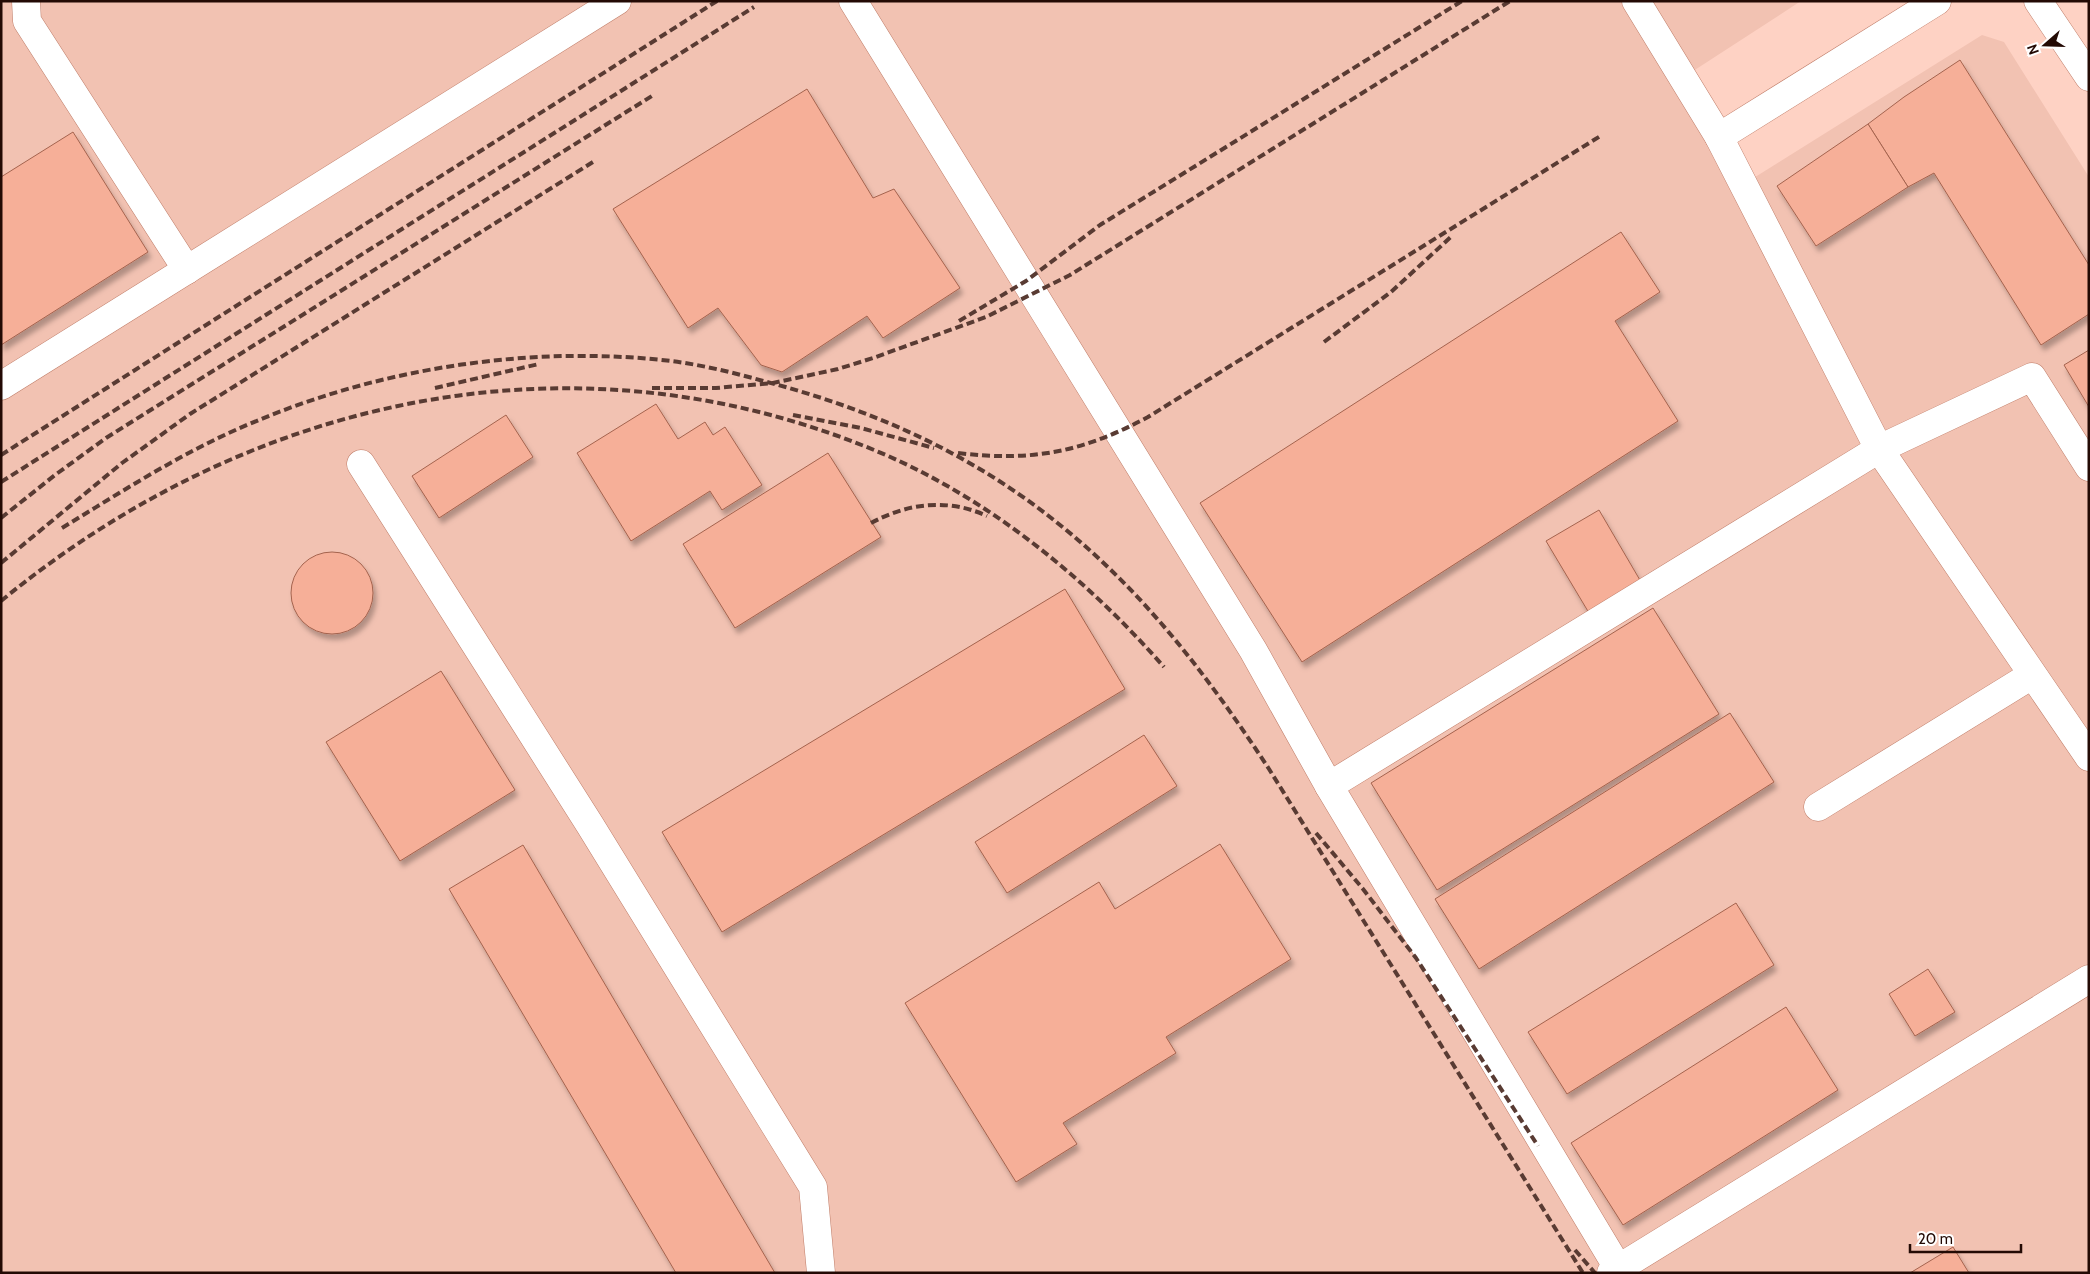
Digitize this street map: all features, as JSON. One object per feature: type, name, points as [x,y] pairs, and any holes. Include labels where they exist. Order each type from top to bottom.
[{"type":"street","points":[[26,1],[27,21],[187,270]]},
{"type":"street","points":[[1,386],[617,1]]},
{"type":"street","points":[[853,1],[1253,650],[1329,786],[1617,1271],[2089,979]]},
{"type":"street","points":[[1636,1],[1719,137],[1879,450],[2089,757]]},
{"type":"street","points":[[1719,137],[1937,1]]},
{"type":"street","points":[[2038,1],[2089,77]]},
{"type":"street","points":[[1329,786],[1879,450],[2032,377],[2089,467]]},
{"type":"street","points":[[362,464],[590,825],[813,1187],[822,1273]]},
{"type":"street","points":[[1818,807],[2032,674]]},
{"type":"shaded area","points":[[1,1],[1801,1],[1687,75],[1752,179],[1982,35],[2004,42],[2089,177],[2089,1273],[1,1273]]},
{"type":"building","points":[[1960,60],[2089,265],[2089,314],[2041,345],[1934,173],[1908,187],[1868,124],[1904,97]]},
{"type":"building","points":[[807,89],[873,198],[894,189],[960,288],[883,338],[867,316],[782,372],[761,365],[718,308],[688,328],[613,209]]},
{"type":"building","points":[[1868,124],[1908,187],[1816,246],[1777,186]]},
{"type":"building","points":[[73,132],[148,252],[1,345],[1,177]]},
{"type":"building","points":[[1621,232],[1660,292],[1615,321],[1678,421],[1302,662],[1200,503]]},
{"type":"building","points":[[2089,350],[2089,407],[2064,365]]},
{"type":"building","points":[[656,404],[678,439],[705,422],[713,435],[725,427],[762,485],[722,510],[710,491],[631,541],[577,453]]},
{"type":"building","points":[[506,415],[533,457],[439,518],[412,476]]},
{"type":"building","points":[[828,453],[881,537],[735,628],[683,544]]},
{"type":"building","points":[[1599,510],[1644,587],[1592,618],[1546,541]]},
{"type":"building","points":[[332,552],[348,555],[361,564],[370,577],[373,593],[370,609],[361,622],[348,631],[332,634],[316,631],[303,622],[294,609],[291,593],[294,577],[303,564],[316,555]]},
{"type":"building","points":[[1065,589],[1125,689],[722,932],[662,832]]},
{"type":"building","points":[[1653,608],[1719,714],[1437,890],[1371,783]]},
{"type":"building","points":[[441,671],[515,790],[400,861],[326,742]]},
{"type":"building","points":[[1730,713],[1774,782],[1479,969],[1435,899]]},
{"type":"building","points":[[1144,735],[1177,786],[1007,893],[975,842]]},
{"type":"building","points":[[1220,844],[1291,959],[1166,1037],[1176,1053],[1063,1123],[1077,1144],[1016,1182],[905,1003],[1099,882],[1115,909]]},
{"type":"building","points":[[523,845],[775,1273],[676,1273],[449,889]]},
{"type":"building","points":[[1736,903],[1774,965],[1567,1094],[1528,1032]]},
{"type":"building","points":[[1928,969],[1955,1012],[1915,1036],[1889,994]]},
{"type":"building","points":[[1786,1007],[1838,1090],[1623,1225],[1571,1143]]},
{"type":"building","points":[[1953,1247],[1969,1273],[1910,1273]]},
{"type":"railway","points":[[1,455],[717,1]]},
{"type":"railway","points":[[959,321],[1026,281],[1100,225],[1462,1]]},
{"type":"railway","points":[[652,388],[716,388],[773,383],[838,369],[986,317],[1070,275],[1510,1]]},
{"type":"railway","points":[[1,482],[754,7]]},
{"type":"railway","points":[[1,518],[106,438],[655,94]]},
{"type":"railway","points":[[958,453],[1010,456],[1056,452],[1101,439],[1124,429],[1148,417],[1602,135]]},
{"type":"railway","points":[[1,563],[122,463],[190,414],[593,162]]},
{"type":"railway","points":[[1324,342],[1391,292],[1453,235]]},
{"type":"railway","points":[[62,528],[183,456],[259,420],[358,386],[409,374],[461,365],[514,359],[567,356],[619,357],[671,361],[707,367],[743,375],[846,406],[884,421],[958,456],[1027,500],[1091,551],[1148,608],[1199,670],[1247,735],[1269,769],[1583,1273]]},
{"type":"railway","points":[[435,388],[539,364]]},
{"type":"railway","points":[[1,601],[97,531],[200,474],[307,431],[417,402],[530,389],[645,392],[760,412],[874,450],[915,469],[994,515],[1031,542],[1101,602],[1164,667]]},
{"type":"railway","points":[[793,415],[861,428],[934,448]]},
{"type":"railway","points":[[871,523],[899,511],[928,505],[958,507],[987,516]]},
{"type":"railway","points":[[1316,833],[1363,889],[1416,958],[1538,1146]]},
{"type":"railway","points":[[1575,1250],[1595,1273]]}]
